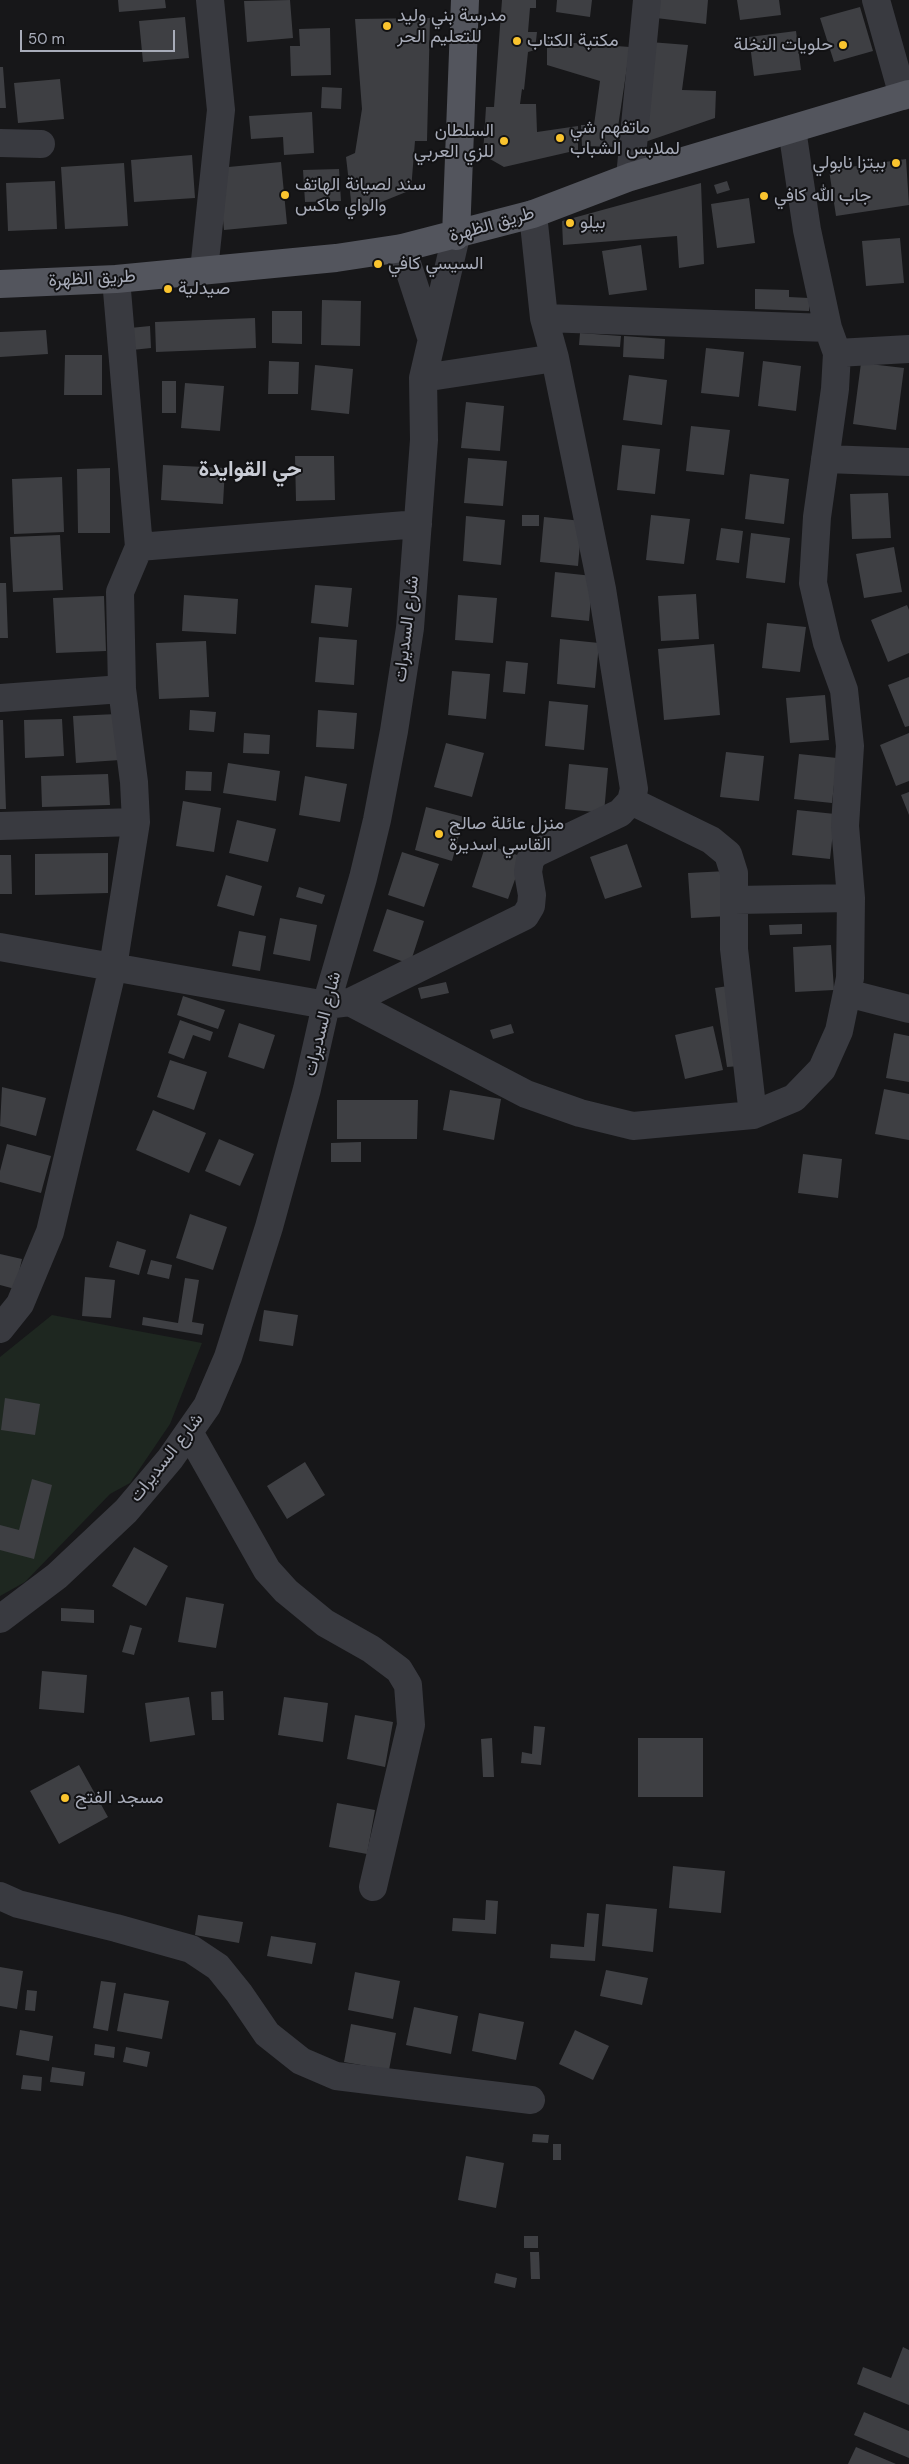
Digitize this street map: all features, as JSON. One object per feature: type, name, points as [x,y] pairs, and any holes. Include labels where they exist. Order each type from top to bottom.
[{"type":"main road","points":[[456,236],[466,0]]},
{"type":"main road","name":"طريق الظهرة","points":[[0,284],[116,278],[336,258],[402,248],[456,236],[533,214],[630,177],[906,95]]},
{"type":"street","points":[[204,270],[220,110],[210,0]]},
{"type":"street","points":[[630,177],[647,0]]},
{"type":"street","points":[[876,0],[906,95]]},
{"type":"street","points":[[0,948],[338,1003],[526,1094],[580,1113],[633,1126],[752,1115],[794,1098],[822,1069],[839,1031],[850,978],[851,898],[846,826],[850,746],[844,690],[828,643],[813,583],[817,517],[835,390],[832,340],[807,230],[792,129]]},
{"type":"street","points":[[0,143],[41,144]]},
{"type":"street","points":[[338,1003],[524,916],[531,906],[532,895],[528,872],[530,860],[536,853],[620,813],[631,801],[634,789],[602,589],[555,358],[544,318],[533,214]]},
{"type":"street","name":"شارع السديرات","points":[[0,1619],[57,1576],[126,1511],[170,1459],[207,1406],[228,1357],[269,1227],[307,1089],[338,1003],[387,772],[410,628],[424,440],[423,378],[430,337],[456,236]]},
{"type":"street","name":"شارع السديرات","points":[[402,248],[430,337]]},
{"type":"street","points":[[0,1329],[20,1304],[50,1232],[114,967],[136,822],[134,782],[122,689],[120,592],[139,547],[116,278]]},
{"type":"street","points":[[544,318],[832,340],[909,349]]},
{"type":"street","points":[[423,378],[555,358]]},
{"type":"street","points":[[825,459],[909,462]]},
{"type":"street","points":[[139,547],[418,524]]},
{"type":"street","points":[[0,698],[122,689]]},
{"type":"street","points":[[631,801],[711,840],[728,854],[734,872],[735,959],[752,1115]]},
{"type":"street","points":[[0,826],[136,822]]},
{"type":"street","points":[[735,900],[851,898]]},
{"type":"street","points":[[847,994],[909,1009]]},
{"type":"street","points":[[189,1432],[267,1570],[286,1590],[325,1623],[371,1649],[399,1670],[408,1685],[411,1725],[373,1887]]},
{"type":"street","points":[[0,1896],[18,1904],[191,1949],[218,1967],[239,1993],[267,2034],[301,2061],[336,2076],[531,2100]]},
{"type":"shaded area","points":[[52,1315],[202,1343],[170,1424],[130,1483],[110,1494],[25,1582],[0,1596],[0,1357]]},
{"type":"building","points":[[118,0],[165,0],[166,8],[119,12]]},
{"type":"building","points":[[290,0],[293,38],[247,42],[244,1]]},
{"type":"building","points":[[502,0],[536,0],[536,8],[530,8],[528,32],[537,32],[535,50],[528,52],[524,90],[522,89],[520,104],[536,104],[537,132],[578,126],[578,150],[504,167],[483,155],[486,107],[494,107]]},
{"type":"building","points":[[557,0],[592,0],[590,17],[556,12]]},
{"type":"building","points":[[658,0],[708,0],[706,24],[656,18]]},
{"type":"building","points":[[737,0],[779,0],[781,15],[740,20]]},
{"type":"building","points":[[860,7],[873,51],[834,62],[820,18]]},
{"type":"building","points":[[185,17],[189,58],[143,62],[139,21]]},
{"type":"building","points":[[430,18],[427,141],[415,141],[411,190],[369,207],[352,209],[346,157],[355,153],[362,109],[355,19]]},
{"type":"building","points":[[330,28],[331,75],[291,76],[290,46],[300,46],[299,29]]},
{"type":"building","points":[[796,31],[801,70],[754,76],[749,37]]},
{"type":"building","points":[[547,41],[630,47],[615,147],[582,146],[581,125],[594,125],[600,81],[547,65]]},
{"type":"building","points":[[650,42],[688,45],[682,90],[716,91],[715,118],[642,143]]},
{"type":"building","points":[[0,67],[3,67],[6,108],[0,108]]},
{"type":"building","points":[[60,79],[64,119],[18,123],[14,83]]},
{"type":"building","points":[[322,87],[342,88],[341,109],[321,108]]},
{"type":"building","points":[[312,112],[314,153],[284,155],[283,137],[251,139],[249,116]]},
{"type":"building","points":[[192,155],[195,198],[134,202],[131,160]]},
{"type":"building","points":[[906,159],[909,205],[836,216],[829,170]]},
{"type":"building","points":[[281,162],[287,224],[224,230],[218,168]]},
{"type":"building","points":[[124,163],[128,226],[65,229],[61,167]]},
{"type":"building","points":[[339,169],[341,201],[305,202],[303,170]]},
{"type":"building","points":[[55,181],[57,229],[8,231],[6,183]]},
{"type":"building","points":[[727,181],[730,190],[717,194],[714,185]]},
{"type":"building","points":[[701,183],[704,264],[679,268],[677,236],[563,245],[562,221]]},
{"type":"building","points":[[749,198],[755,243],[717,248],[711,204]]},
{"type":"building","points":[[900,238],[904,283],[866,286],[862,241]]},
{"type":"building","points":[[641,245],[647,290],[609,295],[602,251]]},
{"type":"building","points":[[755,289],[789,290],[789,297],[809,298],[809,311],[755,309]]},
{"type":"building","points":[[322,300],[361,301],[360,346],[321,345]]},
{"type":"building","points":[[272,311],[302,311],[302,344],[272,343]]},
{"type":"building","points":[[255,318],[256,348],[156,352],[155,322]]},
{"type":"building","points":[[150,326],[151,348],[132,350],[130,328]]},
{"type":"building","points":[[46,330],[48,354],[0,357],[0,332]]},
{"type":"building","points":[[580,333],[621,336],[620,347],[579,345]]},
{"type":"building","points":[[624,336],[665,339],[664,359],[623,357]]},
{"type":"building","points":[[706,348],[744,352],[739,397],[701,393]]},
{"type":"building","points":[[65,355],[102,355],[102,395],[64,395]]},
{"type":"building","points":[[269,361],[299,362],[298,394],[268,394]]},
{"type":"building","points":[[763,361],[801,366],[796,411],[758,406]]},
{"type":"building","points":[[861,363],[904,368],[896,430],[853,424]]},
{"type":"building","points":[[315,365],[353,369],[349,414],[311,410]]},
{"type":"building","points":[[629,375],[667,380],[662,425],[623,420]]},
{"type":"building","points":[[162,381],[176,381],[176,413],[162,413]]},
{"type":"building","points":[[185,383],[224,386],[220,431],[181,428]]},
{"type":"building","points":[[466,402],[504,406],[500,451],[461,448]]},
{"type":"building","points":[[691,426],[730,430],[724,475],[686,471]]},
{"type":"building","points":[[622,445],[660,449],[655,494],[617,490]]},
{"type":"building","points":[[295,456],[334,456],[335,500],[296,501]]},
{"type":"building","points":[[468,458],[507,461],[503,506],[464,503]]},
{"type":"building","points":[[163,465],[225,468],[223,504],[161,500]]},
{"type":"building","points":[[110,468],[110,533],[78,533],[77,469]]},
{"type":"building","points":[[750,474],[789,479],[784,524],[745,519]]},
{"type":"building","points":[[62,477],[64,532],[14,534],[12,479]]},
{"type":"building","points":[[888,493],[891,538],[852,539],[850,494]]},
{"type":"building","points":[[522,515],[539,515],[539,526],[522,526]]},
{"type":"building","points":[[651,515],[690,519],[684,564],[646,560]]},
{"type":"building","points":[[466,516],[505,520],[501,565],[463,561]]},
{"type":"building","points":[[544,517],[582,521],[578,566],[540,562]]},
{"type":"building","points":[[721,528],[743,531],[739,563],[716,560]]},
{"type":"building","points":[[751,533],[790,538],[785,583],[746,578]]},
{"type":"building","points":[[60,535],[63,590],[13,592],[10,537]]},
{"type":"building","points":[[894,547],[902,592],[864,598],[856,554]]},
{"type":"building","points":[[555,572],[593,576],[589,621],[551,617]]},
{"type":"building","points":[[0,583],[6,583],[8,638],[0,638]]},
{"type":"building","points":[[315,585],[352,588],[348,627],[311,623]]},
{"type":"building","points":[[696,594],[699,639],[661,641],[658,596]]},
{"type":"building","points":[[184,595],[238,599],[236,634],[182,631]]},
{"type":"building","points":[[458,595],[497,598],[493,643],[455,640]]},
{"type":"building","points":[[104,596],[106,651],[56,653],[53,598]]},
{"type":"building","points":[[907,605],[909,610],[909,653],[888,662],[871,620]]},
{"type":"building","points":[[767,623],[806,627],[800,672],[762,668]]},
{"type":"building","points":[[319,637],[357,640],[354,685],[315,682]]},
{"type":"building","points":[[560,639],[599,643],[595,688],[557,684]]},
{"type":"building","points":[[206,641],[209,697],[159,699],[156,643]]},
{"type":"building","points":[[714,644],[720,715],[664,720],[658,649]]},
{"type":"building","points":[[506,661],[528,663],[525,694],[503,692]]},
{"type":"building","points":[[452,671],[490,674],[486,719],[448,715]]},
{"type":"building","points":[[909,677],[909,726],[905,727],[888,685]]},
{"type":"building","points":[[825,695],[829,740],[790,743],[786,698]]},
{"type":"building","points":[[549,701],[588,705],[584,750],[545,746]]},
{"type":"building","points":[[190,710],[216,712],[214,732],[189,730]]},
{"type":"building","points":[[318,710],[357,713],[354,749],[316,747]]},
{"type":"building","points":[[117,714],[120,760],[76,763],[73,716]]},
{"type":"building","points":[[62,719],[64,756],[25,758],[24,720]]},
{"type":"building","points":[[0,720],[3,720],[6,809],[0,809]]},
{"type":"building","points":[[244,733],[270,735],[269,754],[243,753]]},
{"type":"building","points":[[909,733],[909,781],[896,786],[880,745]]},
{"type":"building","points":[[446,743],[484,753],[472,797],[434,787]]},
{"type":"building","points":[[726,752],[764,756],[759,801],[720,797]]},
{"type":"building","points":[[799,754],[837,758],[832,803],[794,799]]},
{"type":"building","points":[[228,763],[280,771],[276,801],[223,793]]},
{"type":"building","points":[[569,764],[608,768],[604,813],[565,809]]},
{"type":"building","points":[[186,771],[212,772],[211,791],[185,790]]},
{"type":"building","points":[[108,774],[110,805],[42,807],[41,776]]},
{"type":"building","points":[[305,776],[347,784],[340,822],[299,815]]},
{"type":"building","points":[[909,792],[909,815],[901,795]]},
{"type":"building","points":[[183,801],[221,808],[214,852],[176,846]]},
{"type":"building","name":"منزل عائلة صالح القاسي اسديرة","points":[[426,807],[464,817],[452,861],[415,850]]},
{"type":"building","points":[[797,810],[835,814],[830,859],[792,855]]},
{"type":"building","points":[[237,820],[276,829],[268,862],[229,853]]},
{"type":"building","points":[[486,844],[523,857],[508,899],[472,887]]},
{"type":"building","points":[[627,844],[642,887],[605,899],[590,857]]},
{"type":"building","points":[[402,852],[439,864],[424,907],[388,895]]},
{"type":"building","points":[[108,853],[108,893],[35,895],[35,854]]},
{"type":"building","points":[[0,855],[11,855],[12,894],[0,894]]},
{"type":"building","points":[[727,871],[729,916],[691,918],[688,873]]},
{"type":"building","points":[[226,875],[262,886],[254,916],[217,906]]},
{"type":"building","points":[[299,887],[325,895],[322,904],[296,897]]},
{"type":"building","points":[[387,909],[424,921],[410,964],[373,951]]},
{"type":"building","points":[[280,918],[317,925],[310,961],[273,954]]},
{"type":"building","points":[[802,924],[802,934],[770,935],[769,925]]},
{"type":"building","points":[[239,931],[266,936],[260,971],[232,966]]},
{"type":"building","points":[[831,945],[834,990],[795,992],[793,947]]},
{"type":"building","points":[[446,982],[449,993],[421,999],[418,988]]},
{"type":"building","points":[[728,986],[740,1066],[727,1067],[715,988]]},
{"type":"building","points":[[183,996],[225,1010],[218,1029],[177,1015]]},
{"type":"building","points":[[180,1020],[213,1032],[210,1041],[193,1035],[184,1059],[168,1053]]},
{"type":"building","points":[[239,1023],[275,1035],[264,1069],[228,1057]]},
{"type":"building","points":[[511,1024],[514,1033],[493,1039],[490,1030]]},
{"type":"building","points":[[713,1026],[723,1070],[685,1079],[675,1035]]},
{"type":"building","points":[[894,1033],[909,1036],[909,1082],[886,1078]]},
{"type":"building","points":[[170,1060],[207,1072],[194,1110],[157,1097]]},
{"type":"building","points":[[2,1087],[46,1098],[36,1136],[0,1126]]},
{"type":"building","points":[[884,1089],[909,1094],[909,1140],[875,1134]]},
{"type":"building","points":[[450,1090],[501,1099],[494,1140],[443,1130]]},
{"type":"building","points":[[337,1100],[418,1100],[417,1139],[337,1139]]},
{"type":"building","points":[[153,1110],[206,1133],[189,1173],[136,1150]]},
{"type":"building","points":[[219,1139],[254,1154],[240,1186],[205,1171]]},
{"type":"building","points":[[361,1142],[361,1162],[331,1162],[331,1143]]},
{"type":"building","points":[[7,1144],[51,1156],[41,1193],[0,1182],[0,1171]]},
{"type":"building","points":[[803,1154],[842,1159],[838,1198],[798,1193]]},
{"type":"building","points":[[190,1214],[227,1227],[213,1270],[176,1258]]},
{"type":"building","points":[[117,1241],[146,1250],[139,1275],[109,1267]]},
{"type":"building","points":[[0,1254],[22,1259],[15,1289],[0,1285]]},
{"type":"building","points":[[151,1260],[172,1265],[169,1279],[147,1274]]},
{"type":"building","points":[[85,1277],[115,1280],[111,1318],[82,1316]]},
{"type":"building","points":[[185,1278],[199,1280],[192,1322],[204,1324],[202,1335],[142,1325],[143,1317],[178,1323]]},
{"type":"building","points":[[264,1310],[298,1315],[293,1346],[259,1341]]},
{"type":"building","points":[[5,1398],[40,1404],[35,1435],[1,1430]]},
{"type":"building","points":[[305,1462],[325,1495],[287,1519],[267,1486]]},
{"type":"building","points":[[32,1479],[52,1485],[34,1559],[0,1550],[0,1525],[19,1530]]},
{"type":"building","points":[[134,1547],[168,1566],[146,1606],[112,1586]]},
{"type":"building","points":[[186,1597],[224,1604],[216,1648],[178,1642]]},
{"type":"building","points":[[61,1608],[94,1610],[94,1623],[61,1621]]},
{"type":"building","points":[[130,1625],[142,1628],[134,1655],[122,1652]]},
{"type":"building","points":[[42,1671],[87,1675],[84,1713],[39,1709]]},
{"type":"building","points":[[223,1691],[224,1720],[212,1720],[211,1692]]},
{"type":"building","points":[[189,1697],[195,1735],[150,1742],[145,1703]]},
{"type":"building","points":[[284,1697],[328,1703],[323,1742],[278,1735]]},
{"type":"building","points":[[355,1715],[393,1722],[385,1767],[347,1759]]},
{"type":"building","points":[[534,1726],[545,1727],[541,1765],[521,1763],[522,1752],[532,1754]]},
{"type":"building","points":[[492,1738],[494,1777],[483,1777],[481,1739]]},
{"type":"building","points":[[638,1738],[703,1738],[703,1797],[638,1797]]},
{"type":"building","points":[[79,1765],[108,1817],[59,1844],[30,1791]]},
{"type":"building","points":[[337,1803],[375,1810],[367,1854],[329,1847]]},
{"type":"building","points":[[673,1866],[725,1871],[721,1913],[669,1908]]},
{"type":"building","points":[[486,1900],[498,1901],[496,1934],[452,1931],[453,1918],[485,1920]]},
{"type":"building","points":[[606,1904],[657,1909],[653,1952],[602,1946]]},
{"type":"building","points":[[587,1913],[599,1914],[595,1961],[550,1958],[551,1944],[584,1947]]},
{"type":"building","points":[[198,1915],[243,1922],[239,1943],[195,1935]]},
{"type":"building","points":[[271,1936],[316,1943],[312,1964],[267,1956]]},
{"type":"building","points":[[0,1967],[23,1971],[17,2009],[0,2006]]},
{"type":"building","points":[[606,1970],[648,1978],[642,2005],[600,1996]]},
{"type":"building","points":[[355,1972],[400,1981],[393,2019],[348,2010]]},
{"type":"building","points":[[101,1981],[116,1983],[108,2031],[93,2028]]},
{"type":"building","points":[[27,1990],[37,1991],[35,2011],[25,2010]]},
{"type":"building","points":[[124,1993],[169,2001],[162,2039],[117,2031]]},
{"type":"building","points":[[414,2007],[458,2016],[451,2054],[406,2045]]},
{"type":"building","points":[[479,2013],[524,2022],[516,2060],[472,2051]]},
{"type":"building","points":[[351,2024],[396,2033],[389,2070],[344,2062]]},
{"type":"building","points":[[20,2030],[53,2036],[49,2061],[16,2055]]},
{"type":"building","points":[[575,2030],[609,2046],[593,2080],[559,2064]]},
{"type":"building","points":[[95,2044],[115,2047],[114,2058],[94,2055]]},
{"type":"building","points":[[126,2047],[150,2052],[147,2067],[123,2062]]},
{"type":"building","points":[[52,2067],[85,2072],[83,2086],[50,2082]]},
{"type":"building","points":[[23,2075],[42,2077],[41,2091],[21,2089]]},
{"type":"building","points":[[533,2134],[549,2135],[548,2143],[532,2142]]},
{"type":"building","points":[[553,2144],[561,2144],[561,2160],[553,2160]]},
{"type":"building","points":[[466,2156],[504,2163],[496,2208],[458,2200]]},
{"type":"building","points":[[524,2236],[538,2236],[538,2248],[524,2248]]},
{"type":"building","points":[[530,2252],[539,2252],[540,2279],[531,2279]]},
{"type":"building","points":[[496,2273],[517,2278],[515,2288],[494,2283]]},
{"type":"building","points":[[903,2347],[909,2350],[909,2405],[857,2384],[863,2367],[891,2378]]},
{"type":"building","points":[[864,2412],[909,2431],[909,2458],[854,2435]]},
{"type":"building","points":[[856,2447],[896,2464],[848,2464]]},
{"type":"place","name":"مدرسة بني وليد للتعليم الحر","points":[[387,26]]},
{"type":"place","name":"مكتبة الكتاب","points":[[517,41]]},
{"type":"place","name":"حلويات النخلة","points":[[843,45]]},
{"type":"place","name":"ماتفهم شي لملابس الشباب","points":[[560,138]]},
{"type":"place","name":"السلطان للزي العربي","points":[[504,141]]},
{"type":"place","name":"بيتزا نابولي","points":[[896,163]]},
{"type":"place","name":"سند لصيانة الهاتف والواي ماكس","points":[[285,195]]},
{"type":"place","name":"جاب الله كافي","points":[[764,196]]},
{"type":"place","name":"بيلو","points":[[570,223]]},
{"type":"place","name":"السيسي كافي","points":[[378,264]]},
{"type":"place","name":"صيدلية","points":[[168,289]]},
{"type":"place","name":"منزل عائلة صالح القاسي اسديرة","points":[[439,834]]},
{"type":"place","name":"مسجد الفتح","points":[[65,1798]]},
{"type":"district","name":"حي القوايدة","points":[[250,470]]}]
